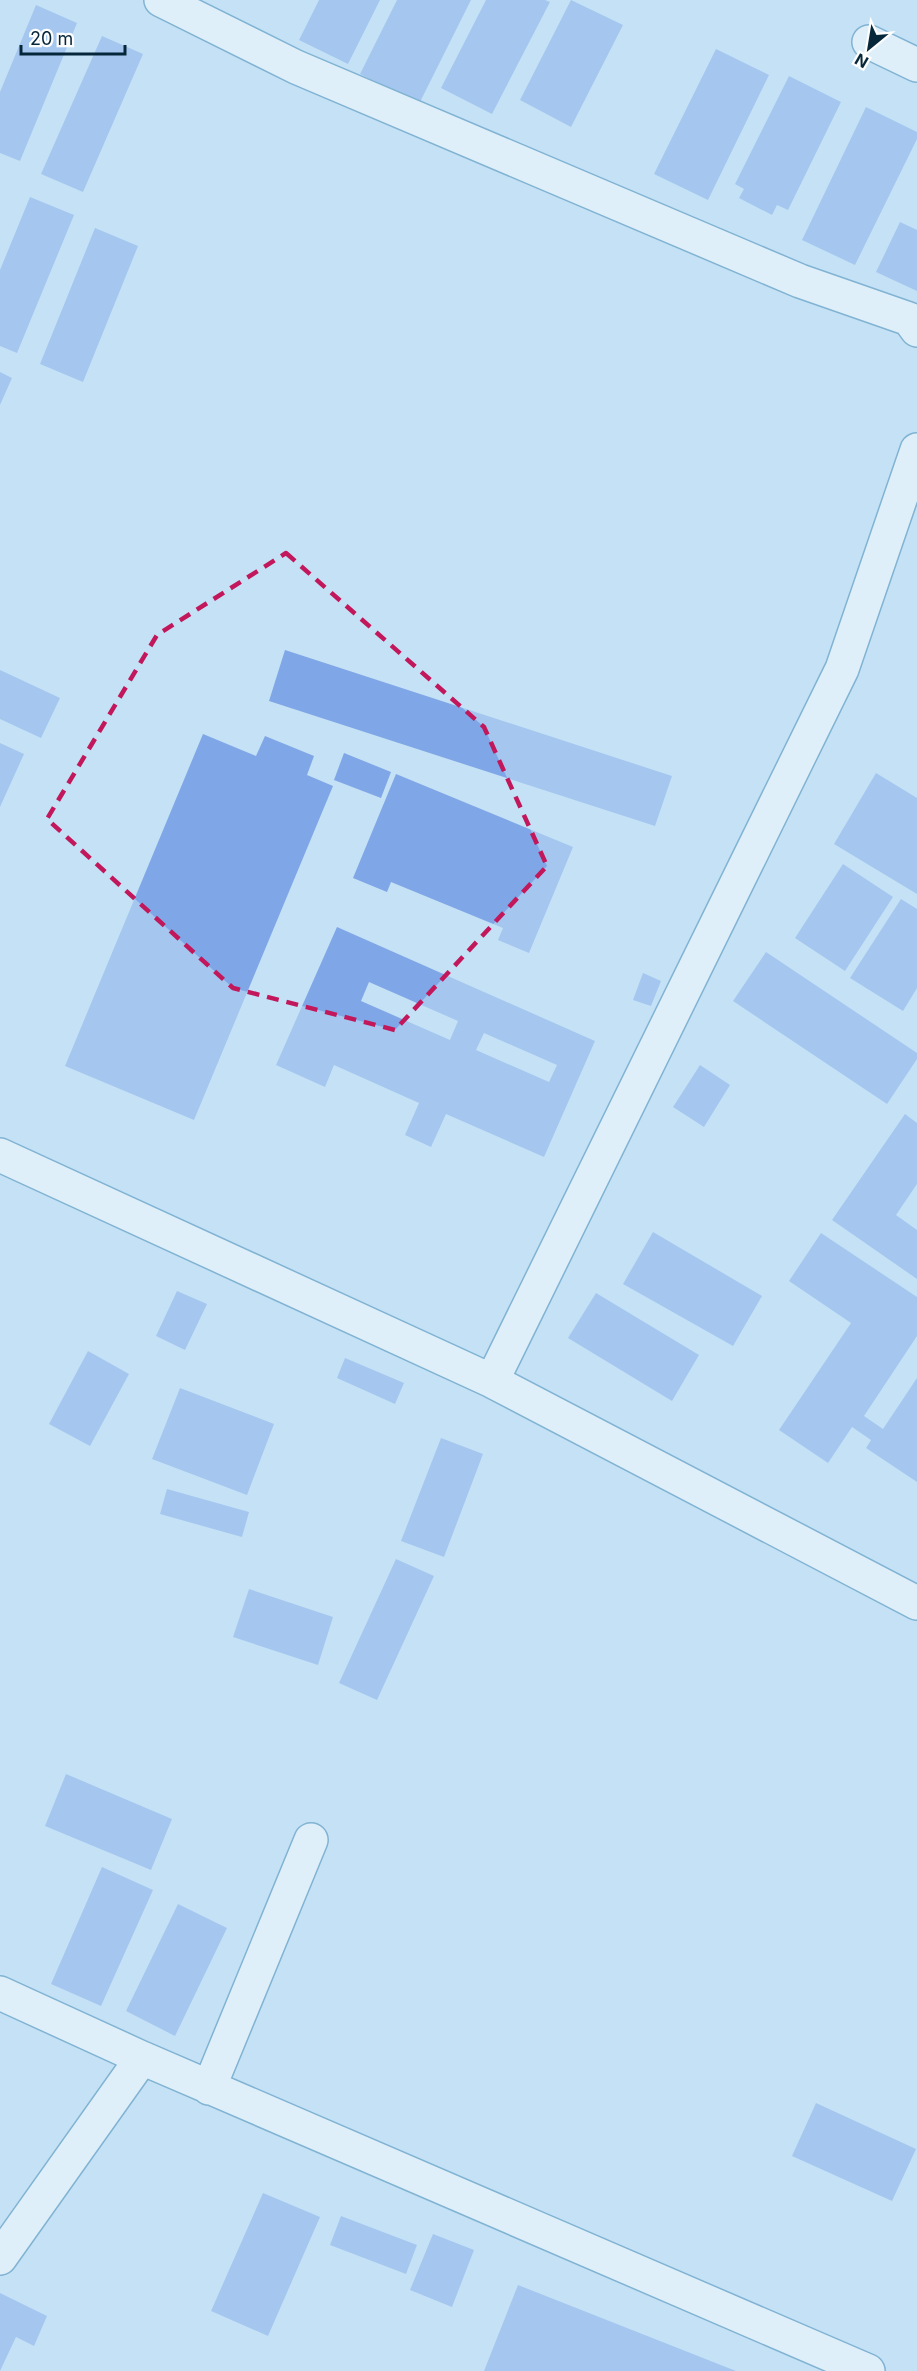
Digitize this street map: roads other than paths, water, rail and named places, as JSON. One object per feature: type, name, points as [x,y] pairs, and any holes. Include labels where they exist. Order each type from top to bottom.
[{"type":"street","points":[[161,0],[296,67],[800,281],[909,319],[917,330]]},
{"type":"street","points":[[869,42],[917,66]]},
{"type":"street","points":[[492,1381],[842,669],[917,450]]},
{"type":"street","points":[[0,1155],[492,1381],[917,1603]]},
{"type":"street","points":[[209,2088],[311,1840]]},
{"type":"street","points":[[0,1993],[209,2088],[868,2371]]},
{"type":"street","points":[[0,2258],[142,2058]]}]
